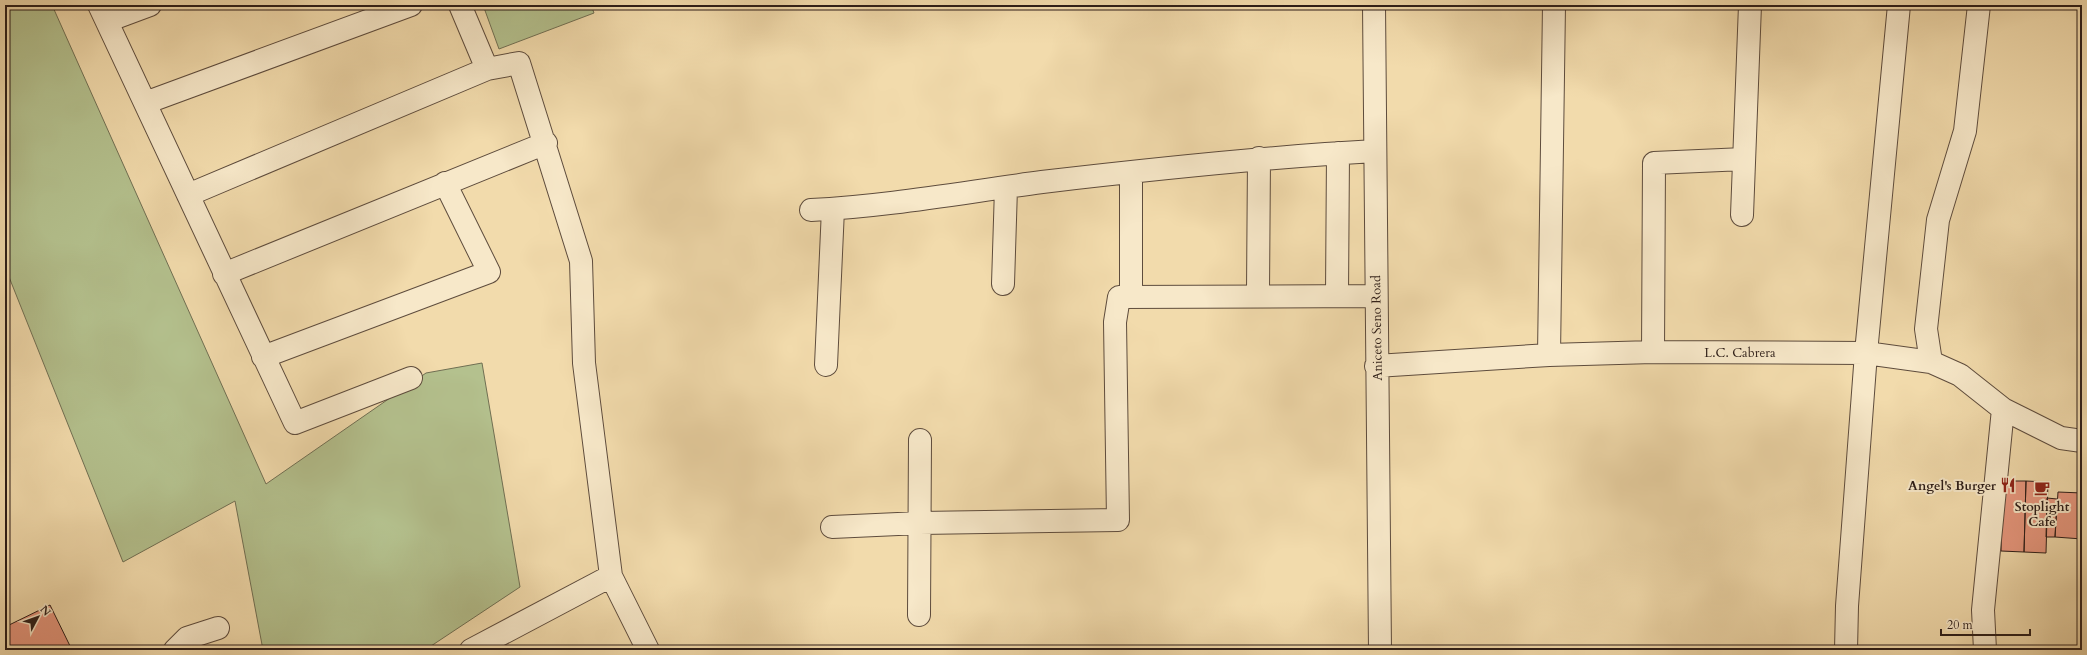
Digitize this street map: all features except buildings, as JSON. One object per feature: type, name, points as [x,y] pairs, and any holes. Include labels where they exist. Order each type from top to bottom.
[{"type":"street","points":[[150,5],[103,13],[295,423],[411,378]]},
{"type":"street","points":[[145,103],[411,5]]},
{"type":"street","points":[[460,5],[487,69]]},
{"type":"street","name":"Aniceto Seno Road","points":[[1374,5],[1376,366],[1380,650]]},
{"type":"street","points":[[1549,355],[1554,5]]},
{"type":"street","points":[[1742,216],[1750,5]]},
{"type":"street","points":[[1846,650],[1847,606],[1866,353],[1899,5]]},
{"type":"street","points":[[1931,362],[1926,329],[1938,220],[1965,131],[1979,5]]},
{"type":"street","points":[[188,195],[487,69],[520,63],[546,143],[581,261],[584,363],[611,576],[648,650]]},
{"type":"street","points":[[224,274],[546,143]]},
{"type":"street","points":[[811,210],[833,209],[1259,158],[1375,151]]},
{"type":"street","points":[[1337,294],[1338,153]]},
{"type":"street","points":[[1258,290],[1259,158]]},
{"type":"street","points":[[1653,352],[1654,163],[1744,159]]},
{"type":"street","points":[[1131,173],[1131,288]]},
{"type":"street","points":[[263,357],[489,272],[445,183]]},
{"type":"street","points":[[1003,284],[1006,188]]},
{"type":"street","points":[[826,364],[833,209]]},
{"type":"street","points":[[832,527],[920,523],[1118,520],[1115,322],[1119,297],[1376,296]]},
{"type":"street","name":"L.C. Cabrera","points":[[1376,366],[1549,355],[1653,352],[1866,353],[1931,362],[1960,375],[2003,409],[2061,438],[2082,440]]},
{"type":"street","points":[[1985,650],[1983,610],[2003,409]]},
{"type":"street","points":[[919,615],[920,440]]},
{"type":"street","points":[[471,650],[611,576]]},
{"type":"street","points":[[176,650],[187,638],[218,628]]},
{"type":"green space","points":[[5,5],[52,5],[266,484],[426,373],[482,363],[520,587],[425,650],[263,650],[235,501],[123,562],[5,267]]},
{"type":"green space","points":[[483,5],[591,5],[594,13],[499,49]]},
{"type":"place","name":"Angel's Burger","points":[[2008,485]]},
{"type":"place","name":"Stoplight Cafe","points":[[2042,488]]}]
